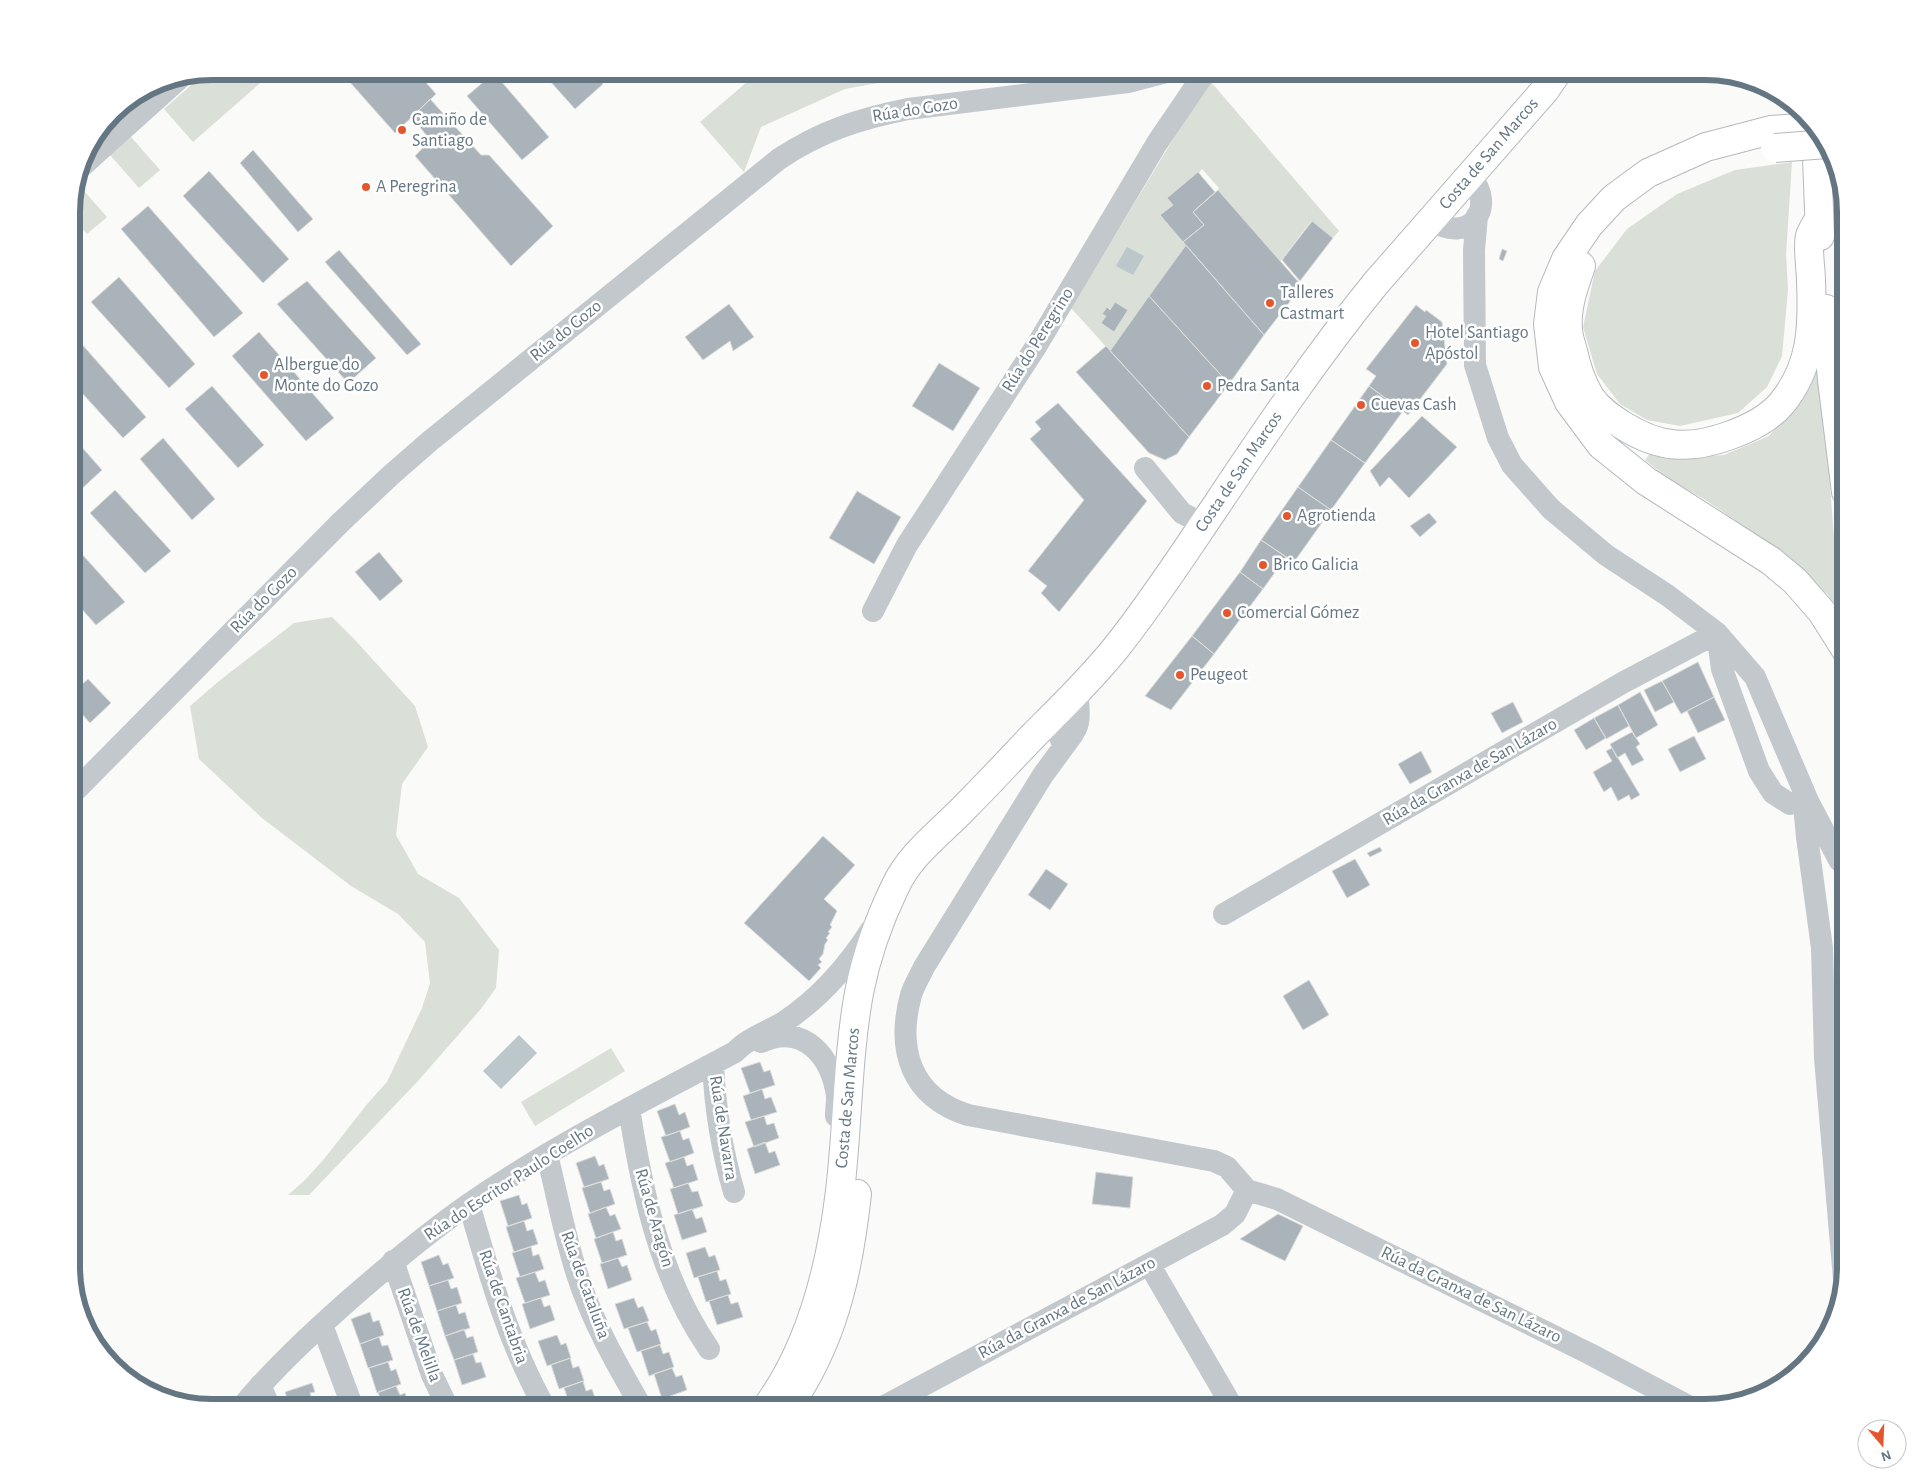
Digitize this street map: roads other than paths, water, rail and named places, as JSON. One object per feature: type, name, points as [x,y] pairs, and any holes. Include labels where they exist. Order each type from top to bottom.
[{"type":"main road","name":"Costa de San Marcos","points":[[779,1399],[808,1330],[828,1267],[840,1191],[856,1014],[864,969],[894,888],[916,855],[965,807],[1042,738],[1077,691],[1114,650],[1160,588],[1326,346],[1376,283],[1552,80]]},
{"type":"main road","points":[[1807,129],[1773,139],[1655,186],[1626,210],[1602,234],[1582,264],[1572,292],[1568,328],[1576,366],[1590,396],[1605,414],[1638,434],[1659,443],[1688,446],[1710,443],[1741,432],[1762,420],[1781,404],[1796,382],[1805,362],[1811,339],[1813,313],[1810,237],[1819,219]]},
{"type":"main road","points":[[1817,143],[1773,139],[1706,147],[1648,173],[1614,198],[1589,225],[1566,259],[1552,292],[1548,324],[1553,367],[1569,402],[1601,445],[1646,481],[1771,561],[1795,581],[1822,612],[1837,636]]},
{"type":"main road","points":[[1816,141],[1819,219],[1837,420]]},
{"type":"main road","name":"Costa de San Marcos","points":[[782,1399],[806,1378],[819,1351],[844,1282],[852,1238],[859,1179],[869,1047],[883,973],[893,941],[914,890],[965,807]]},
{"type":"street","name":"Rúa do Gozo","points":[[80,786],[333,530],[391,475],[458,418],[779,159],[798,146],[835,128],[908,109],[1136,80]]},
{"type":"street","name":"Rúa do Peregrino","points":[[873,611],[907,545],[1037,345],[1157,143],[1200,80]]},
{"type":"street","points":[[92,157],[170,87]]},
{"type":"street","points":[[1470,176],[1480,193],[1482,205],[1477,216],[1474,250],[1475,365],[1498,438],[1512,465],[1551,509],[1606,555],[1667,595],[1717,633],[1755,677],[1808,801],[1837,854]]},
{"type":"street","points":[[1431,220],[1443,228],[1456,230],[1467,226],[1477,216]]},
{"type":"street","points":[[1456,230],[1474,250]]},
{"type":"street","points":[[1145,468],[1182,513],[1203,524]]},
{"type":"street","points":[[1717,633],[1722,669],[1759,771],[1773,793],[1790,804],[1808,801]]},
{"type":"street","name":"Rúa da Granxa de San Lázaro","points":[[1224,914],[1624,682],[1717,633]]},
{"type":"street","points":[[1077,691],[1079,716],[1073,734],[1043,775],[924,967],[912,994],[906,1030],[911,1067],[922,1087],[941,1104],[968,1115],[1214,1161],[1227,1167],[1247,1190]]},
{"type":"street","points":[[1042,738],[1064,740],[1073,734]]},
{"type":"street","points":[[1042,738],[1050,748],[1043,775]]},
{"type":"street","points":[[1808,801],[1805,816],[1806,837],[1822,948],[1825,1058],[1837,1198]]},
{"type":"street","name":"Rúa do Escritor Paulo Coelho","points":[[248,1399],[260,1385],[322,1325],[393,1262],[469,1204],[547,1155],[629,1108],[713,1064],[734,1052],[743,1044],[783,1022],[827,987],[848,965],[886,910]]},
{"type":"street","name":"Rúa do Escritor Paulo Coelho","points":[[734,1052],[743,1051],[778,1035],[789,1035],[800,1038],[810,1044],[822,1055],[832,1073],[837,1099],[834,1140],[836,1170],[840,1191]]},
{"type":"street","name":"Rúa de Navarra","points":[[713,1064],[719,1123],[734,1192]]},
{"type":"street","name":"Rúa de Aragón","points":[[629,1108],[641,1177],[654,1232],[679,1294],[698,1333],[709,1349]]},
{"type":"street","name":"Rúa de Cataluña","points":[[547,1155],[561,1219],[581,1284],[591,1311],[612,1355],[637,1399]]},
{"type":"street","name":"Rúa da Granxa de San Lázaro","points":[[906,1399],[1222,1225],[1235,1214],[1247,1190],[1277,1199],[1590,1354],[1675,1399]]},
{"type":"street","name":"Rúa de Cantabria","points":[[469,1204],[495,1293],[516,1350],[540,1399]]},
{"type":"street","name":"Rúa de Melilla","points":[[393,1262],[432,1375],[444,1399]]},
{"type":"street","points":[[1149,1264],[1228,1399]]},
{"type":"street","points":[[322,1325],[351,1399]]},
{"type":"street","points":[[260,1385],[266,1399]]},
{"type":"place","name":"Camiño de Santiago","points":[[402,130]]},
{"type":"place","name":"A Peregrina","points":[[366,187]]},
{"type":"place","name":"Talleres Castmart","points":[[1270,303]]},
{"type":"place","name":"Hotel Santiago Apóstol","points":[[1415,343]]},
{"type":"place","name":"Albergue do Monte do Gozo","points":[[264,375]]},
{"type":"place","name":"Pedra Santa","points":[[1207,386]]},
{"type":"place","name":"Cuevas Cash","points":[[1361,405]]},
{"type":"place","name":"Agrotienda","points":[[1287,516]]},
{"type":"place","name":"Brico Galicia","points":[[1263,565]]},
{"type":"place","name":"Comercial Gómez","points":[[1227,613]]},
{"type":"place","name":"Peugeot","points":[[1180,675]]}]
